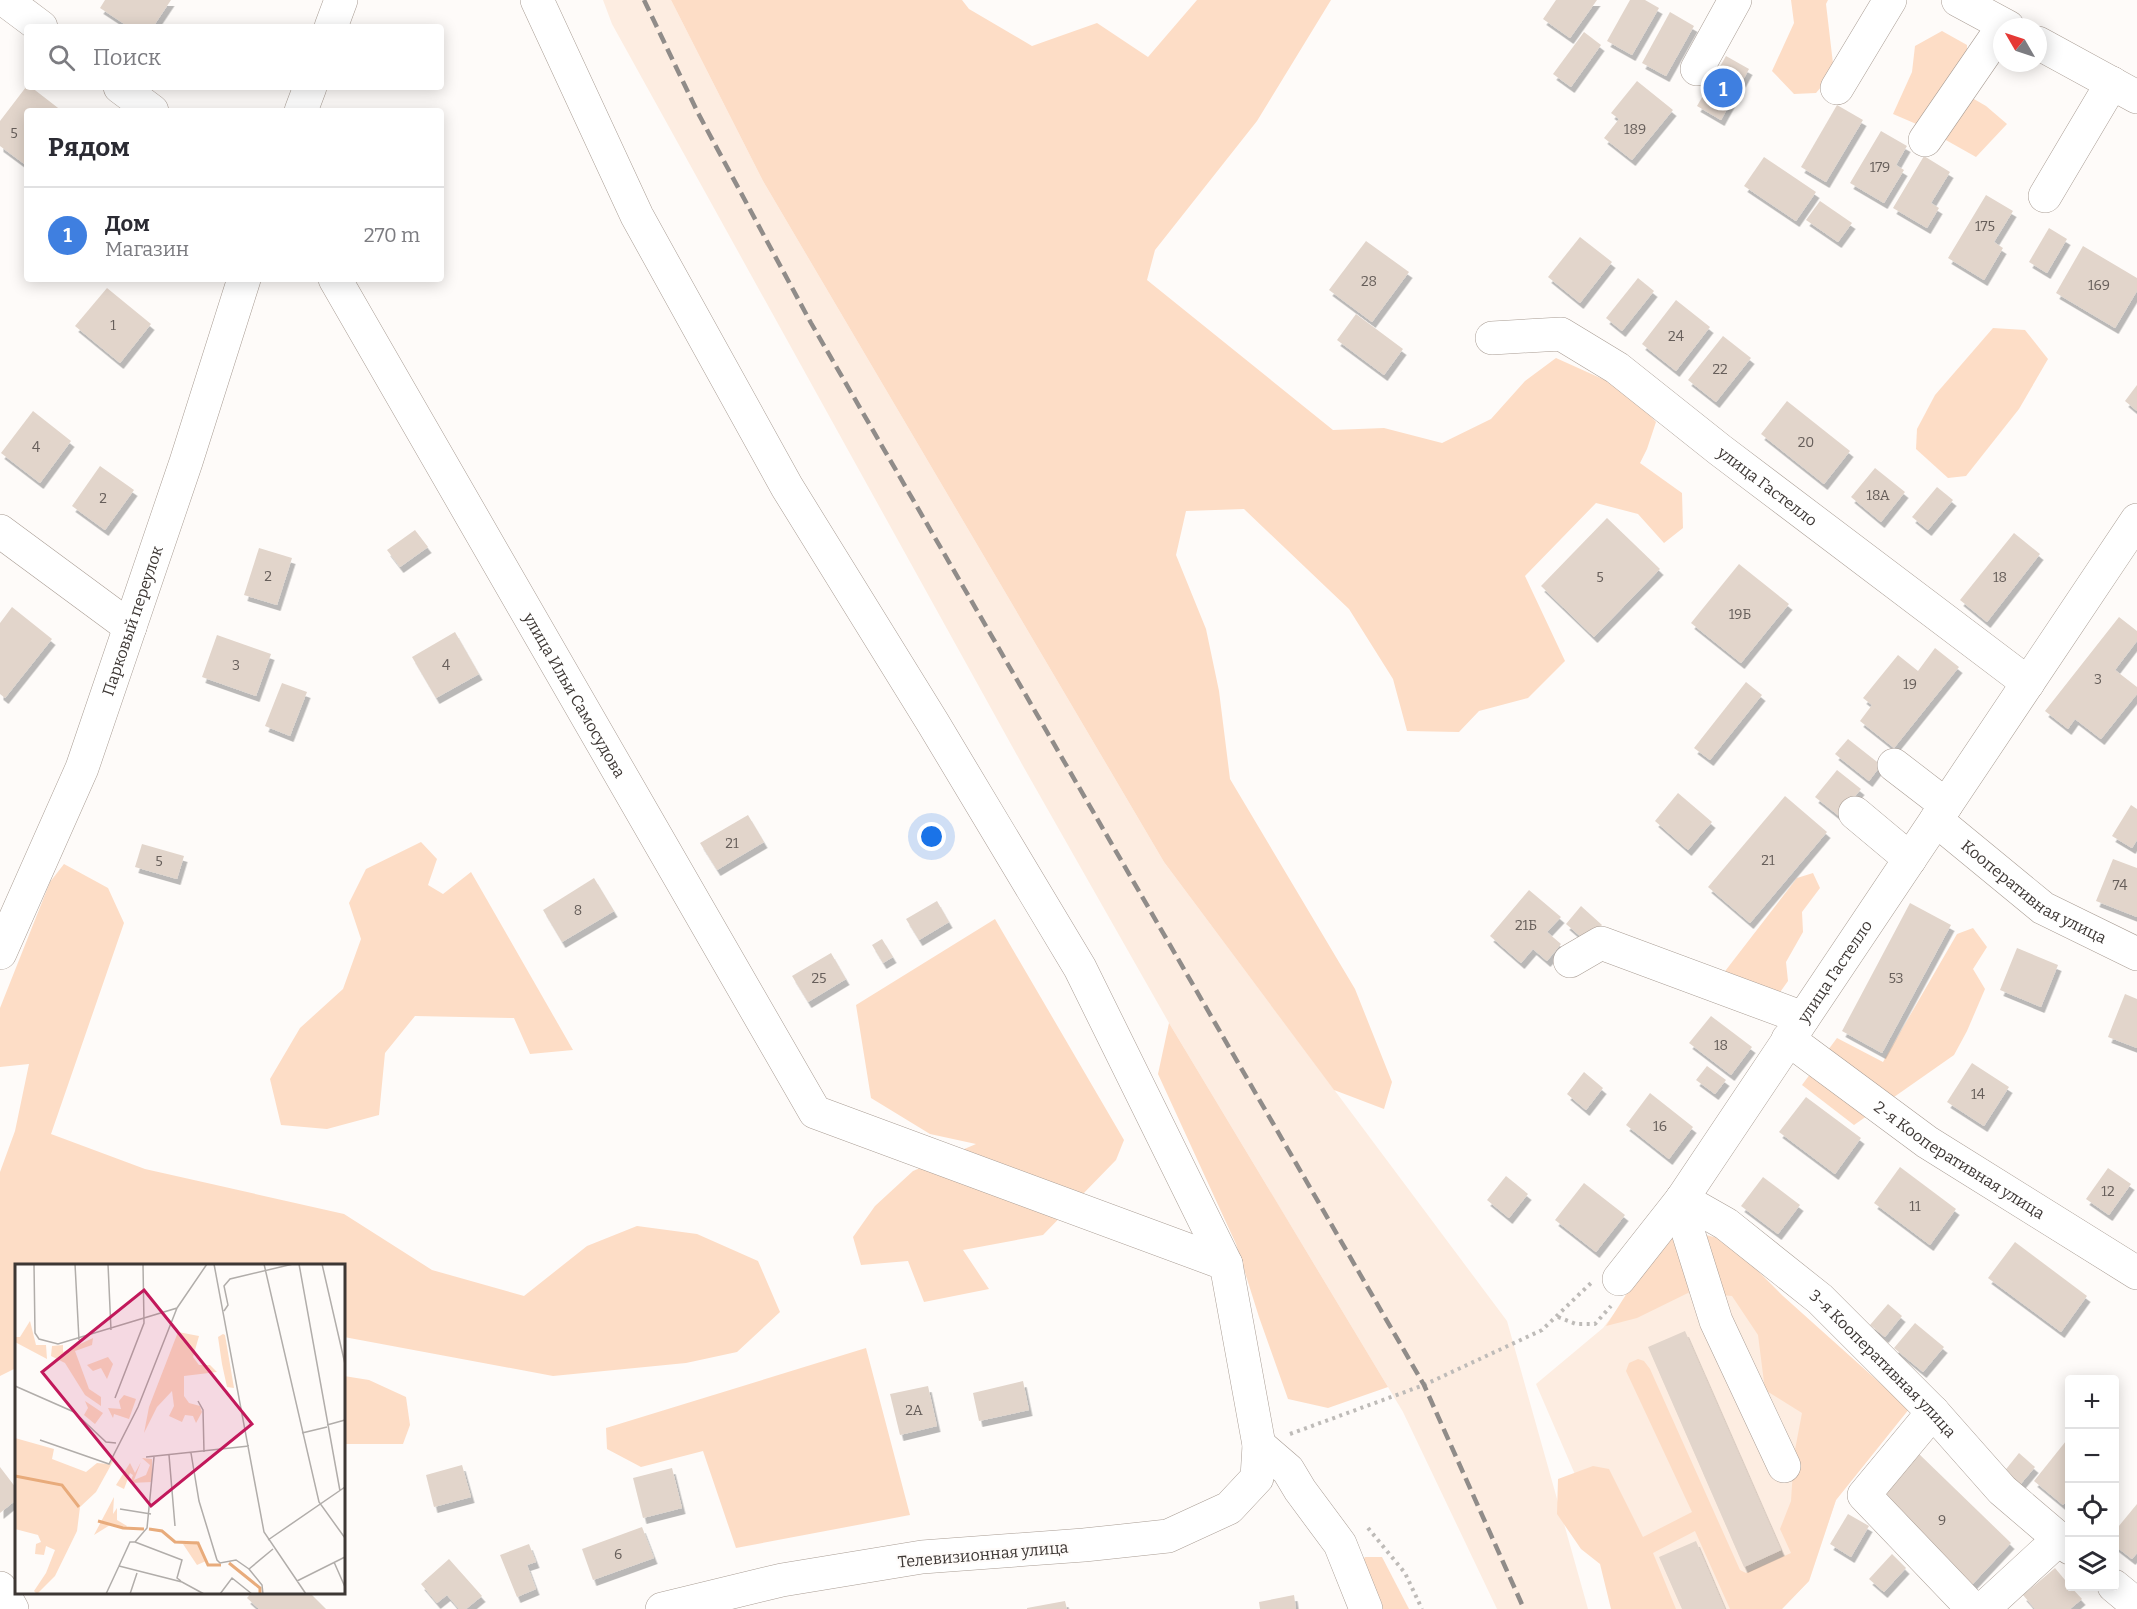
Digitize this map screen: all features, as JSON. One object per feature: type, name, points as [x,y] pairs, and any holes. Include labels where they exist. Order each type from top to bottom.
[{"type":"street","points":[[5,0],[37,24]]},
{"type":"street","points":[[332,24],[340,0]]},
{"type":"street","name":"Телевизионная улица","points":[[537,0],[637,216],[787,487],[933,723],[1080,968],[1226,1264],[1259,1445],[1257,1478],[1229,1508],[1168,1536],[1084,1545],[922,1557],[782,1580],[662,1609]]},
{"type":"street","points":[[1697,69],[1735,0]]},
{"type":"street","points":[[1837,88],[1890,0]]},
{"type":"street","points":[[1958,0],[1993,21]]},
{"type":"street","points":[[1925,140],[1993,43]]},
{"type":"street","points":[[2045,196],[2125,90],[2047,48]]},
{"type":"street","points":[[124,90],[148,108]]},
{"type":"street","points":[[302,108],[309,90]]},
{"type":"street","name":"Парковый переулок","points":[[0,953],[82,768],[186,462],[243,282]]},
{"type":"street","name":"улица Ильи Самосудова","points":[[337,282],[814,1112],[1226,1264]]},
{"type":"street","name":"улица Гастелло","points":[[1492,338],[1561,334],[1617,368],[1720,450],[2028,683]]},
{"type":"street","name":"улица Гастелло","points":[[1619,1279],[1682,1199],[2137,520]]},
{"type":"street","points":[[0,531],[130,627]]},
{"type":"street","name":"Кооперативная улица","points":[[1894,765],[2043,908],[2137,954]]},
{"type":"street","points":[[1855,813],[1910,859]]},
{"type":"street","name":"2-я Кооперативная улица","points":[[1570,961],[1601,943],[1796,1029],[1927,1142],[2137,1273]]},
{"type":"street","points":[[1682,1199],[1689,1235],[1716,1321],[1784,1466]]},
{"type":"street","name":"3-я Кооперативная улица","points":[[1682,1199],[1725,1224],[1820,1299],[1933,1412],[2002,1490],[2064,1544]]},
{"type":"street","points":[[1933,1412],[1864,1495],[1973,1609]]},
{"type":"street","points":[[1259,1445],[1288,1470],[1340,1544],[1366,1609]]},
{"type":"street","points":[[1983,1609],[2064,1544]]},
{"type":"street","points":[[0,1588],[12,1609]]},
{"type":"street","points":[[2119,1589],[2137,1605]]},
{"type":"path","points":[[1259,1445],[1424,1385],[1542,1330],[1558,1317],[1586,1287],[1598,1279],[1619,1279],[1617,1296],[1595,1324],[1576,1324],[1558,1317]]},
{"type":"shaded area","points":[[603,0],[671,0],[763,181],[1164,862],[1507,1321],[1588,1609],[1497,1609],[1403,1412],[1169,1023],[1023,766],[612,24]]},
{"type":"shaded area","points":[[671,0],[962,0],[969,9],[1032,46],[1097,23],[1148,57],[1197,0],[1331,0],[1257,121],[1155,250],[1147,280],[1333,430],[1384,428],[1442,443],[1491,419],[1525,381],[1556,358],[1627,390],[1656,422],[1640,463],[1682,493],[1683,528],[1664,543],[1638,514],[1596,503],[1525,576],[1565,661],[1528,698],[1479,711],[1459,732],[1407,731],[1393,679],[1349,609],[1244,509],[1186,511],[1176,555],[1206,629],[1219,691],[1230,779],[1355,989],[1392,1082],[1384,1109],[1334,1090],[1164,862],[763,181]]},
{"type":"shaded area","points":[[1791,0],[1828,0],[1826,4],[1834,72],[1816,93],[1794,94],[1772,71],[1794,23]]},
{"type":"shaded area","points":[[1942,31],[1967,45],[1967,63],[1948,84],[1986,106],[2007,124],[1976,157],[1921,126],[1893,114],[1912,72],[1915,46]]},
{"type":"shaded area","points":[[1993,328],[2025,330],[2048,359],[2019,409],[1966,476],[1948,478],[1916,449],[1917,429],[1935,395]]},
{"type":"shaded area","points":[[421,842],[437,859],[428,885],[443,894],[471,872],[573,1050],[530,1054],[514,1018],[415,1016],[385,1053],[379,1115],[327,1129],[281,1125],[270,1079],[300,1028],[343,989],[361,939],[349,903],[366,869]]},
{"type":"shaded area","points":[[64,864],[108,888],[124,923],[51,1134],[145,1169],[344,1214],[432,1270],[524,1296],[587,1246],[637,1226],[697,1234],[758,1261],[780,1312],[737,1352],[686,1363],[553,1376],[345,1337],[345,1264],[15,1264],[15,1368],[0,1376],[0,1172],[15,1131],[29,1064],[0,1067],[0,1008],[50,882]]},
{"type":"shaded area","points":[[1813,873],[1820,888],[1802,912],[1803,932],[1786,962],[1788,981],[1778,995],[1719,979],[1797,878]]},
{"type":"shaded area","points":[[995,919],[1124,1140],[1116,1160],[1043,1235],[963,1250],[989,1289],[924,1302],[908,1261],[861,1265],[853,1237],[875,1206],[913,1171],[976,1144],[930,1134],[871,1098],[856,1005]]},
{"type":"shaded area","points":[[1973,928],[1987,947],[1973,969],[1985,989],[1954,1055],[1854,1125],[1802,1085],[1837,1038],[1883,1062],[1957,934]]},
{"type":"shaded area","points":[[1169,1023],[1388,1387],[1328,1408],[1288,1399],[1236,1244],[1158,1074]]},
{"type":"shaded area","points":[[1696,1232],[1728,1241],[1783,1296],[1909,1409],[1836,1500],[1809,1581],[1782,1609],[1730,1609],[1695,1531],[1653,1553],[1676,1609],[1611,1609],[1600,1564],[1581,1549],[1557,1514],[1558,1479],[1593,1466],[1609,1469],[1643,1537],[1692,1512],[1626,1371],[1629,1363],[1638,1359],[1644,1361],[1650,1369],[1740,1570],[1746,1573],[1791,1553],[1780,1529],[1791,1501],[1794,1455],[1802,1413],[1765,1390],[1758,1335],[1732,1296],[1690,1292],[1637,1318],[1606,1326],[1634,1282],[1673,1237]]},
{"type":"shaded area","points":[[1673,1237],[1909,1409],[1836,1500],[1809,1581],[1782,1609],[1633,1609],[1536,1384],[1603,1328]]},
{"type":"shaded area","points":[[866,1348],[910,1515],[736,1548],[703,1451],[641,1467],[607,1449],[606,1428]]},
{"type":"shaded area","points":[[345,1376],[369,1380],[406,1397],[410,1425],[403,1444],[345,1444]]},
{"type":"shaded area","points":[[1365,1557],[1382,1557],[1409,1609],[1371,1609],[1356,1570]]},
{"type":"building","points":[[105,0],[171,0],[155,24],[124,24],[100,8]]},
{"type":"building","points":[[1556,0],[1597,0],[1570,38],[1543,19]]},
{"type":"building","points":[[1630,0],[1645,0],[1659,8],[1632,55],[1607,41]]},
{"type":"building","points":[[1670,12],[1694,26],[1666,76],[1642,63]]},
{"type":"building","points":[[1584,32],[1601,45],[1571,87],[1553,74]]},
{"type":"building","points":[[1726,56],[1749,69],[1721,120],[1697,106]]},
{"type":"building","points":[[1637,81],[1673,110],[1632,160],[1604,138],[1619,119],[1611,113]]},
{"type":"building","points":[[24,90],[35,90],[58,108],[24,108],[24,164],[0,146],[0,121]]},
{"type":"building","points":[[1837,105],[1863,120],[1826,182],[1801,167]]},
{"type":"building","points":[[1881,131],[1907,146],[1896,165],[1904,170],[1884,203],[1850,183]]},
{"type":"building","points":[[1924,156],[1950,172],[1931,203],[1939,208],[1927,228],[1893,208]]},
{"type":"building","points":[[1764,157],[1816,192],[1796,221],[1744,186]]},
{"type":"building","points":[[1986,195],[2013,211],[1994,242],[2003,248],[1984,280],[1948,258]]},
{"type":"building","points":[[1820,201],[1852,223],[1838,242],[1806,220]]},
{"type":"building","points":[[2049,228],[2067,239],[2047,273],[2029,262]]},
{"type":"building","points":[[1580,237],[1612,262],[1580,303],[1548,277]]},
{"type":"building","points":[[1366,241],[1409,272],[1372,322],[1329,290]]},
{"type":"building","points":[[2083,246],[2137,278],[2137,291],[2115,328],[2056,293]]},
{"type":"building","points":[[1638,278],[1654,291],[1622,331],[1606,318]]},
{"type":"building","points":[[107,288],[151,324],[120,363],[75,326]]},
{"type":"building","points":[[1676,300],[1710,327],[1676,371],[1642,344]]},
{"type":"building","points":[[1356,314],[1403,349],[1384,375],[1337,340]]},
{"type":"building","points":[[1723,336],[1751,358],[1716,402],[1688,380]]},
{"type":"building","points":[[2137,385],[2137,411],[2125,401]]},
{"type":"building","points":[[1787,401],[1850,451],[1824,484],[1761,434]]},
{"type":"building","points":[[33,411],[71,441],[40,483],[1,453]]},
{"type":"building","points":[[100,466],[134,490],[105,530],[72,506]]},
{"type":"building","points":[[1875,468],[1905,492],[1881,522],[1851,497]]},
{"type":"building","points":[[1937,487],[1953,500],[1928,530],[1912,517]]},
{"type":"building","points":[[1607,518],[1660,569],[1594,637],[1541,586]]},
{"type":"building","points":[[415,530],[428,547],[400,567],[387,550]]},
{"type":"building","points":[[2014,533],[2040,554],[1987,622],[1960,600]]},
{"type":"building","points":[[259,548],[292,558],[277,605],[244,595]]},
{"type":"building","points":[[1739,564],[1789,604],[1741,663],[1691,623]]},
{"type":"building","points":[[12,607],[52,639],[5,698],[0,694],[0,623]]},
{"type":"building","points":[[2119,617],[2137,631],[2137,641],[2115,670],[2137,687],[2137,694],[2101,739],[2075,719],[2068,729],[2045,711]]},
{"type":"building","points":[[455,632],[479,674],[436,698],[412,657]]},
{"type":"building","points":[[217,635],[271,654],[256,696],[202,677]]},
{"type":"building","points":[[1935,648],[1959,667],[1894,748],[1860,721],[1872,705],[1863,698],[1898,655],[1918,671]]},
{"type":"building","points":[[1746,682],[1762,695],[1710,760],[1694,748]]},
{"type":"building","points":[[282,683],[307,692],[290,736],[265,726]]},
{"type":"building","points":[[1848,739],[1881,765],[1869,781],[1835,754]]},
{"type":"building","points":[[1837,770],[1861,789],[1839,816],[1815,797]]},
{"type":"building","points":[[1678,793],[1712,822],[1688,850],[1655,821]]},
{"type":"building","points":[[1785,796],[1827,832],[1750,923],[1708,887]]},
{"type":"building","points":[[2131,805],[2137,809],[2137,840],[2132,848],[2112,836]]},
{"type":"building","points":[[748,815],[764,842],[717,870],[700,843]]},
{"type":"building","points":[[142,844],[184,856],[177,879],[135,867]]},
{"type":"building","points":[[2113,859],[2137,868],[2137,917],[2096,901]]},
{"type":"building","points":[[594,878],[614,911],[562,942],[543,910]]},
{"type":"building","points":[[1529,890],[1561,917],[1547,932],[1561,944],[1547,961],[1533,949],[1521,963],[1490,936]]},
{"type":"building","points":[[937,901],[949,922],[919,940],[906,919]]},
{"type":"building","points":[[1910,903],[1951,925],[1882,1053],[1842,1031]]},
{"type":"building","points":[[1581,906],[1602,925],[1587,942],[1566,924]]},
{"type":"building","points":[[882,939],[893,957],[883,963],[872,945]]},
{"type":"building","points":[[2017,948],[2058,965],[2041,1007],[2000,990]]},
{"type":"building","points":[[831,953],[846,979],[808,1002],[792,976]]},
{"type":"building","points":[[2125,994],[2137,999],[2137,1048],[2108,1037]]},
{"type":"building","points":[[1711,1016],[1752,1047],[1731,1075],[1689,1043]]},
{"type":"building","points":[[1972,1063],[2009,1087],[1984,1126],[1947,1102]]},
{"type":"building","points":[[1707,1066],[1726,1080],[1715,1094],[1696,1080]]},
{"type":"building","points":[[1584,1072],[1603,1088],[1586,1110],[1567,1094]]},
{"type":"building","points":[[1650,1093],[1693,1127],[1669,1159],[1626,1125]]},
{"type":"building","points":[[1806,1097],[1861,1138],[1835,1174],[1779,1132]]},
{"type":"building","points":[[1900,1167],[1956,1209],[1930,1245],[1874,1203]]},
{"type":"building","points":[[2108,1168],[2131,1184],[2109,1215],[2086,1199]]},
{"type":"building","points":[[1506,1176],[1528,1194],[1509,1218],[1487,1200]]},
{"type":"building","points":[[1763,1177],[1800,1205],[1778,1234],[1741,1206]]},
{"type":"building","points":[[1584,1183],[1625,1215],[1596,1252],[1555,1220]]},
{"type":"building","points":[[2015,1242],[2087,1296],[2061,1332],[1988,1278]]},
{"type":"building","points":[[1888,1304],[1902,1316],[1885,1337],[1870,1325]]},
{"type":"building","points":[[1915,1323],[1944,1347],[1923,1372],[1894,1348]]},
{"type":"building","points":[[1685,1331],[1781,1550],[1744,1567],[1648,1347]]},
{"type":"building","points":[[1023,1381],[1029,1410],[979,1421],[973,1393]]},
{"type":"building","points":[[928,1386],[937,1426],[900,1435],[890,1394]]},
{"type":"building","points":[[2065,1442],[2065,1503],[2063,1505],[2034,1481]]},
{"type":"building","points":[[1917,1452],[2011,1543],[1968,1589],[1873,1497]]},
{"type":"building","points":[[2019,1453],[2035,1467],[2019,1486],[2003,1473]]},
{"type":"building","points":[[462,1465],[471,1497],[434,1507],[426,1475]]},
{"type":"building","points":[[0,1467],[15,1487],[15,1501],[0,1513]]},
{"type":"building","points":[[672,1468],[682,1508],[643,1518],[633,1478]]},
{"type":"building","points":[[2137,1504],[2137,1553],[2132,1559],[2119,1549],[2119,1526]]},
{"type":"building","points":[[1848,1514],[1869,1526],[1851,1557],[1830,1544]]},
{"type":"building","points":[[642,1527],[654,1558],[593,1580],[582,1549]]},
{"type":"building","points":[[1696,1541],[1725,1609],[1682,1609],[1659,1557]]},
{"type":"building","points":[[529,1544],[536,1562],[527,1565],[536,1589],[517,1597],[500,1555]]},
{"type":"building","points":[[1892,1554],[1906,1568],[1884,1592],[1869,1579]]},
{"type":"building","points":[[449,1559],[482,1596],[466,1609],[459,1609],[447,1595],[437,1603],[421,1584]]},
{"type":"building","points":[[2055,1568],[2065,1580],[2065,1591],[2075,1591],[2082,1599],[2070,1609],[2035,1609],[2023,1595]]},
{"type":"building","points":[[250,1594],[311,1594],[326,1609],[259,1609],[247,1598]]},
{"type":"building","points":[[1294,1595],[1296,1609],[1260,1609],[1259,1602]]},
{"type":"building","points":[[1065,1601],[1067,1609],[1027,1609],[1027,1608]]},
{"type":"railway","points":[[644,0],[698,113],[811,323],[1424,1385],[1524,1609]]},
{"type":"place","name":"Дом","points":[[1723,88]]}]
